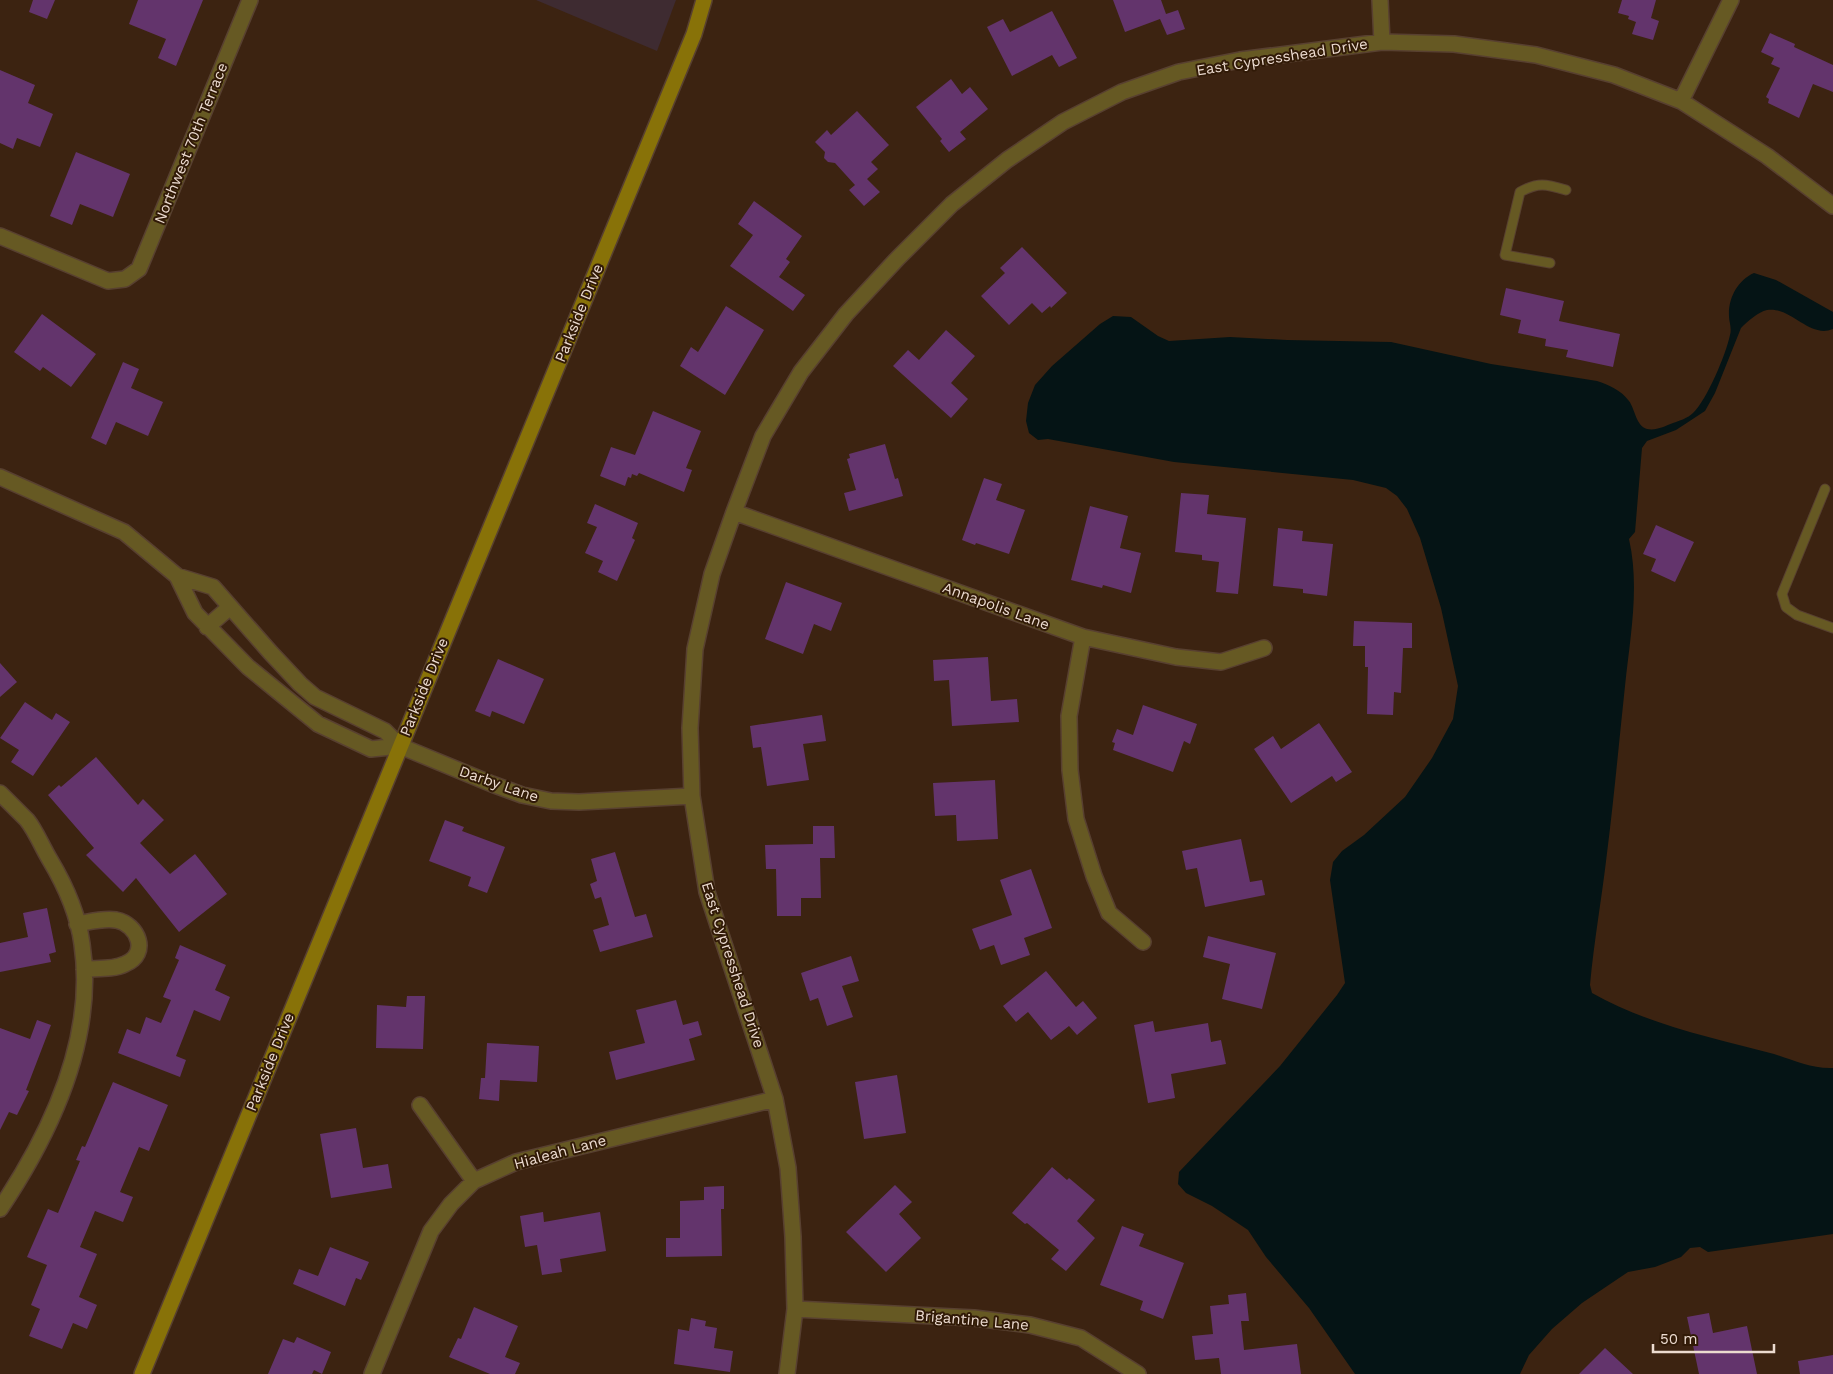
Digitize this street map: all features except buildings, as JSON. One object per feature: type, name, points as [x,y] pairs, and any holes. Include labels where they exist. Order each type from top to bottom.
[{"type":"street","name":"Northwest 70th Terrace","points":[[0,236],[108,281],[125,280],[139,269],[250,0]]},
{"type":"street","name":"Parkside Drive","points":[[142,1374],[694,34],[704,0]]},
{"type":"street","points":[[1380,0],[1382,42]]},
{"type":"street","points":[[1681,101],[1731,0]]},
{"type":"street","name":"East Cypresshead Drive","points":[[788,1374],[795,1309],[793,1237],[788,1168],[775,1099],[707,892],[692,796],[690,728],[695,649],[712,574],[734,512],[763,436],[801,372],[840,321],[898,258],[952,204],[1006,160],[1063,122],[1122,92],[1180,72],[1240,60],[1382,42],[1454,44],[1536,54],[1614,75],[1681,101],[1767,156],[1833,206]]},
{"type":"street","points":[[0,477],[124,532],[177,576],[213,587],[300,684],[315,697],[385,731],[400,746]]},
{"type":"street","name":"Annapolis Lane","points":[[734,512],[1083,637],[1176,657],[1221,662],[1264,648]]},
{"type":"street","points":[[177,576],[195,613],[208,627],[248,667],[318,724],[371,749],[400,746]]},
{"type":"street","points":[[208,627],[230,607]]},
{"type":"street","points":[[1083,637],[1069,716],[1070,770],[1076,819],[1094,876],[1109,913],[1143,942]]},
{"type":"street","points":[[248,667],[266,647]]},
{"type":"street","name":"Darby Lane","points":[[400,746],[522,795],[551,801],[579,802],[692,796]]},
{"type":"street","points":[[0,793],[28,822],[55,868],[72,904],[82,944],[85,991],[78,1040],[61,1094],[39,1145],[0,1209]]},
{"type":"street","points":[[77,924],[116,920],[129,926],[136,933],[139,942],[134,958],[128,964],[116,967],[84,969]]},
{"type":"street","name":"Hialeah Lane","points":[[372,1374],[431,1231],[451,1204],[474,1181],[516,1162],[775,1099]]},
{"type":"street","points":[[420,1105],[474,1181]]},
{"type":"street","name":"Brigantine Lane","points":[[795,1309],[974,1318],[1030,1325],[1081,1338],[1138,1374]]},
{"type":"lane","points":[[1550,264],[1505,255],[1520,192],[1533,185],[1551,186],[1566,190]]},
{"type":"lane","points":[[1825,489],[1782,594],[1786,607],[1797,615],[1833,628]]},
{"type":"shaded area","points":[[536,0],[676,0],[657,51]]},
{"type":"shaded area","points":[[1754,273],[1776,280],[1833,312],[1833,329],[1816,330],[1776,310],[1767,310],[1757,315],[1741,328],[1715,393],[1705,411],[1676,430],[1647,441],[1642,448],[1635,532],[1629,539],[1634,575],[1631,631],[1610,832],[1590,985],[1592,993],[1657,1022],[1774,1054],[1810,1066],[1833,1068],[1833,1234],[1708,1252],[1700,1247],[1690,1248],[1681,1257],[1655,1267],[1628,1272],[1582,1303],[1552,1329],[1529,1355],[1520,1374],[1355,1374],[1309,1308],[1266,1257],[1248,1230],[1212,1206],[1186,1193],[1178,1184],[1179,1172],[1280,1066],[1345,983],[1330,880],[1333,862],[1342,851],[1364,835],[1405,797],[1432,758],[1453,719],[1458,686],[1441,608],[1420,538],[1407,509],[1397,496],[1386,488],[1353,480],[1174,462],[1048,439],[1038,440],[1029,433],[1026,421],[1028,403],[1035,385],[1052,366],[1100,324],[1113,316],[1131,317],[1158,336],[1169,341],[1230,337],[1391,342],[1491,364],[1597,381],[1615,388],[1626,397],[1643,427],[1657,429],[1689,416],[1704,398],[1728,343],[1731,330],[1729,309],[1732,296],[1743,280]]}]
